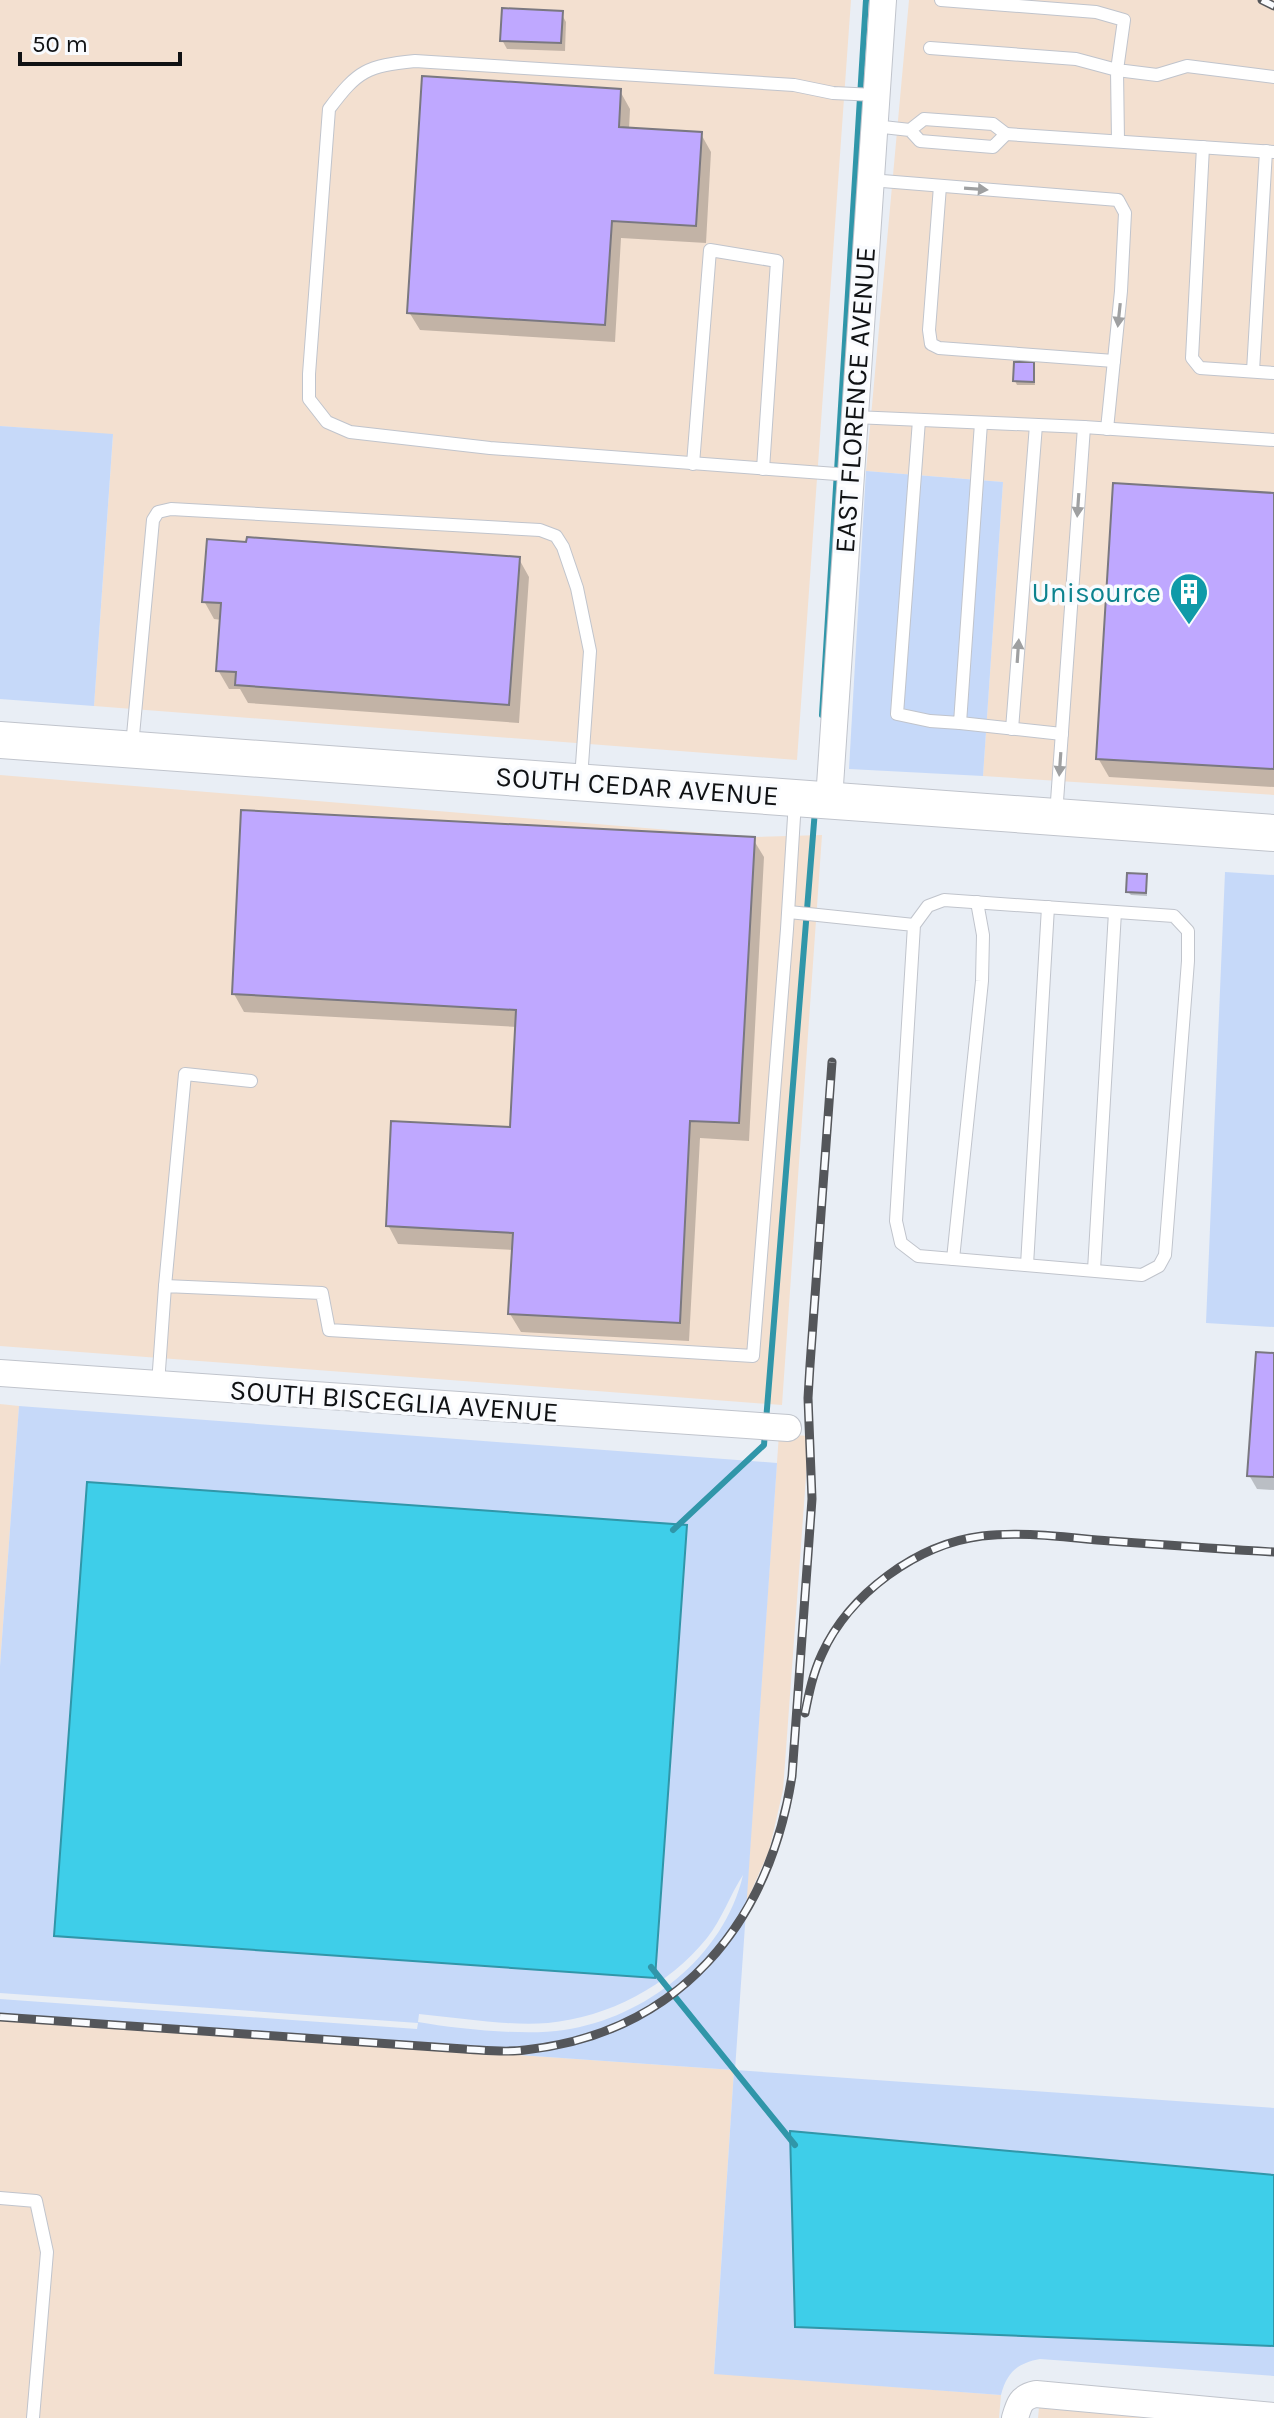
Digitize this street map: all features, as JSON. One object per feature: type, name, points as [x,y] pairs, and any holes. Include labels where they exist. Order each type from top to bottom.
[{"type":"main road","name":"SOUTH CEDAR AVENUE","points":[[0,740],[1274,833]]},
{"type":"street","name":"EAST FLORENCE AVENUE","points":[[812,799],[850,475],[883,0]]},
{"type":"street","name":"SOUTH BISCEGLIA AVENUE","points":[[0,1373],[788,1428]]},
{"type":"street","points":[[1015,2418],[1019,2403],[1026,2396],[1036,2394],[1274,2416]]},
{"type":"lane","points":[[941,0],[1096,12],[1124,20],[1117,70],[1118,141]]},
{"type":"lane","points":[[930,48],[1076,59],[1117,70],[1157,75],[1187,66],[1274,77]]},
{"type":"lane","points":[[850,475],[458,445],[350,432],[327,422],[309,399],[309,374],[329,109],[350,81],[377,65],[415,61],[794,85],[833,93],[876,95]]},
{"type":"lane","points":[[910,130],[924,119],[993,124],[1006,134],[1270,151],[1253,371]]},
{"type":"lane","points":[[874,126],[910,130],[920,141],[993,147],[1006,134]]},
{"type":"lane","points":[[1203,147],[1192,358],[1200,368],[1274,373]]},
{"type":"lane","points":[[870,180],[1118,200],[1125,213],[1107,429]]},
{"type":"lane","points":[[940,186],[929,330],[931,344],[939,348],[1114,361]]},
{"type":"lane","points":[[693,464],[710,250],[777,261],[763,469]]},
{"type":"lane","points":[[854,417],[1084,427],[1274,440]]},
{"type":"lane","points":[[919,420],[897,714],[930,721],[1062,734]]},
{"type":"lane","points":[[960,723],[981,423]]},
{"type":"lane","points":[[1012,729],[1036,425]]},
{"type":"lane","points":[[1056,818],[1084,427]]},
{"type":"lane","points":[[132,749],[153,520],[158,512],[171,509],[540,530],[556,536],[563,547],[577,588],[590,651],[580,782]]},
{"type":"lane","points":[[165,1286],[322,1293],[329,1330],[753,1356],[789,912],[812,799]]},
{"type":"lane","points":[[944,900],[977,902],[1174,916],[1188,931],[1165,1255],[1159,1266],[1142,1275],[918,1256],[901,1243],[896,1221],[914,925],[928,906],[944,900]]},
{"type":"lane","points":[[953,1259],[982,981],[983,935],[977,902]]},
{"type":"lane","points":[[1027,1265],[1048,907]]},
{"type":"lane","points":[[789,912],[914,925]]},
{"type":"lane","points":[[1094,1270],[1115,912]]},
{"type":"lane","points":[[158,1384],[185,1074],[251,1081]]},
{"type":"lane","points":[[0,2198],[36,2201],[47,2252],[33,2418]]},
{"type":"shaded area","points":[[0,0],[851,0],[797,760],[94,706],[113,435],[0,426]]},
{"type":"shaded area","points":[[909,0],[1274,0],[1274,795],[983,776],[1003,482],[866,471]]},
{"type":"shaded area","points":[[0,426],[113,434],[94,706],[0,699]]},
{"type":"shaded area","points":[[866,471],[1003,482],[983,776],[849,769]]},
{"type":"shaded area","points":[[0,775],[755,837],[822,835],[782,1405],[0,1346]]},
{"type":"shaded area","points":[[1225,872],[1274,875],[1274,1327],[1206,1323]]},
{"type":"shaded area","points":[[0,1404],[19,1406],[0,1666]]},
{"type":"shaded area","points":[[19,1406],[777,1463],[735,2070],[1274,2108],[1274,2376],[1040,2359],[1014,2370],[1001,2395],[714,2374],[734,2070],[0,2019],[0,1999],[417,2029],[418,2023],[0,1993],[0,1666]],"holes":[[[743,1875],[733,1905],[718,1932],[677,1979],[623,2012],[594,2023],[548,2032],[511,2032],[418,2022],[419,2014],[500,2023],[548,2023],[571,2020],[615,2006],[656,1984],[691,1955],[712,1931]]]},
{"type":"shaded area","points":[[779,1434],[809,1436],[783,1790],[769,1851],[746,1903]]},
{"type":"shaded area","points":[[0,2019],[734,2070],[714,2373],[1001,2395],[999,2418],[0,2418]]},
{"type":"shaded area","points":[[1040,2398],[1274,2418],[1038,2418]]},
{"type":"water","points":[[87,1482],[687,1525],[655,1978],[54,1936]]},
{"type":"water","points":[[790,2131],[1274,2175],[1274,2346],[795,2327]]},
{"type":"building","points":[[502,8],[563,11],[561,43],[500,41]]},
{"type":"building","points":[[422,76],[621,89],[619,127],[702,132],[696,226],[612,221],[605,325],[407,313]]},
{"type":"building","points":[[1014,362],[1034,362],[1034,382],[1013,381]]},
{"type":"building","name":"Unisource","points":[[1113,483],[1274,493],[1274,769],[1096,759]]},
{"type":"building","points":[[247,537],[520,557],[509,705],[235,685],[236,672],[216,671],[221,603],[202,602],[207,539],[246,542]]},
{"type":"building","points":[[241,810],[755,837],[739,1123],[690,1121],[680,1323],[508,1314],[513,1233],[386,1226],[391,1121],[510,1127],[516,1010],[232,994]]},
{"type":"building","points":[[1127,873],[1147,874],[1146,893],[1126,892]]},
{"type":"building","points":[[1256,1352],[1274,1353],[1274,1477],[1247,1476]]},
{"type":"waterway","points":[[822,715],[866,0]]},
{"type":"waterway","points":[[766,1421],[815,810]]},
{"type":"waterway","points":[[673,1530],[764,1445],[765,1432]]},
{"type":"waterway","points":[[651,1967],[795,2145]]},
{"type":"railway","points":[[1262,0],[1274,6]]},
{"type":"railway","points":[[0,2017],[517,2051],[580,2039],[629,2021],[672,1995],[708,1962],[738,1923],[762,1878],[780,1829],[792,1776],[812,1499],[808,1398],[832,1062]]},
{"type":"railway","points":[[805,1713],[819,1661],[849,1611],[888,1576],[933,1549],[982,1536],[1030,1535],[1274,1552]]},
{"type":"place","name":"Unisource","points":[[1189,626]]}]
